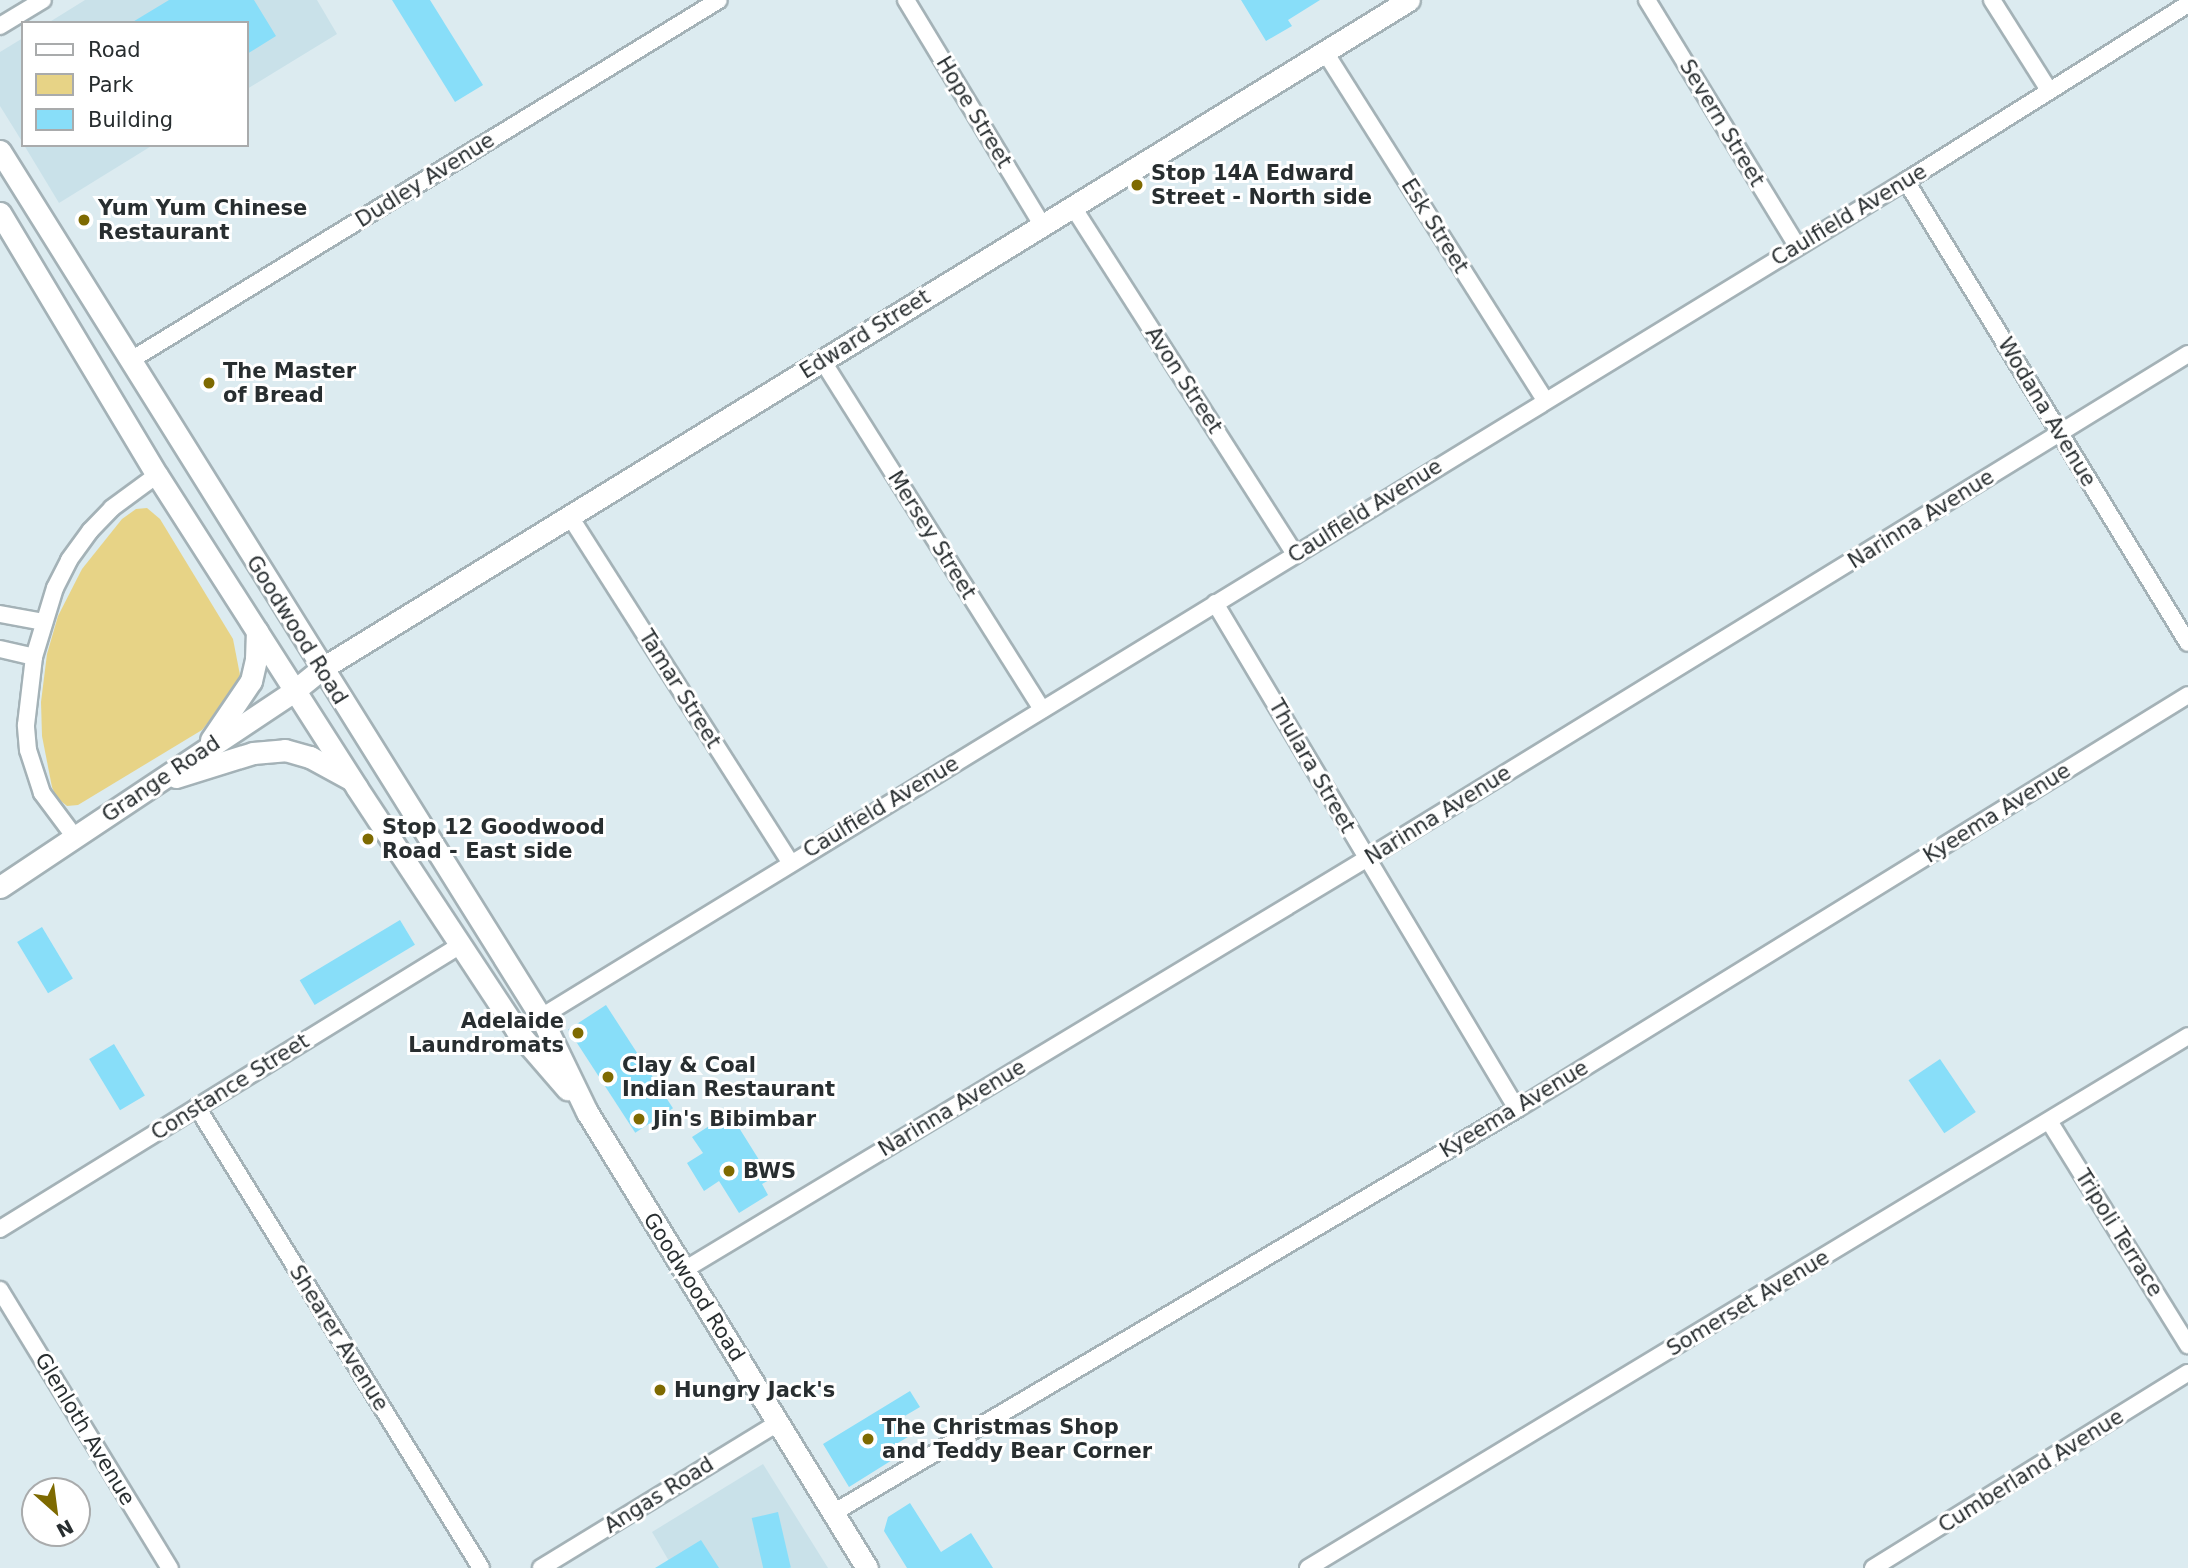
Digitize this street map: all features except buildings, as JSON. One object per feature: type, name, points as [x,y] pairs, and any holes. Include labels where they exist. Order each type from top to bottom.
[{"type":"main road","name":"Edward Street","points":[[321,669],[1409,0]]},
{"type":"main road","name":"Goodwood Road","points":[[0,151],[321,669],[541,1017],[587,1112],[867,1568]]},
{"type":"main road","name":"Goodwood Road","points":[[0,213],[157,475],[459,946],[517,1031],[587,1112]]},
{"type":"main road","points":[[204,750],[251,681],[256,659],[257,631]]},
{"type":"main road","name":"Grange Road","points":[[0,887],[294,691],[321,669]]},
{"type":"main road","points":[[151,785],[268,750],[299,752],[352,780]]},
{"type":"street","points":[[0,26],[43,0]]},
{"type":"street","name":"Dudley Avenue","points":[[131,360],[719,0]]},
{"type":"street","name":"Hope Street","points":[[906,0],[1042,225]]},
{"type":"street","name":"Severn Street","points":[[1647,0],[1798,247]]},
{"type":"street","points":[[1992,0],[2049,90]]},
{"type":"street","name":"Caulfield Avenue","points":[[541,1017],[790,862],[1798,247],[2188,4]]},
{"type":"street","name":"Esk Street","points":[[1325,52],[1545,400]]},
{"type":"street","name":"Wodana Avenue","points":[[1906,180],[2188,643]]},
{"type":"street","name":"Avon Street","points":[[1073,206],[1295,554]]},
{"type":"street","name":"Narinna Avenue","points":[[684,1270],[1366,859],[2188,355]]},
{"type":"street","name":"Mersey Street","points":[[821,360],[1042,709]]},
{"type":"street","points":[[74,836],[42,793],[28,750],[26,724],[34,657],[44,622],[69,560],[90,531],[112,508],[157,475]]},
{"type":"street","name":"Tamar Street","points":[[569,515],[790,862]]},
{"type":"street","name":"Thulara Street","points":[[1215,603],[1517,1109]]},
{"type":"street","points":[[0,614],[44,622]]},
{"type":"street","points":[[0,649],[34,657]]},
{"type":"street","name":"Kyeema Avenue","points":[[833,1513],[1517,1109],[2188,695]]},
{"type":"street","name":"Constance Street","points":[[0,1228],[459,946]]},
{"type":"street","name":"Somerset Avenue","points":[[1308,1568],[2188,1036]]},
{"type":"street","name":"Shearer Avenue","points":[[197,1107],[481,1568]]},
{"type":"street","name":"Tripoli Terrace","points":[[2049,1121],[2188,1345]]},
{"type":"street","name":"Glenloth Avenue","points":[[0,1290],[170,1568]]},
{"type":"street","name":"Cumberland Avenue","points":[[1873,1568],[2188,1373]]},
{"type":"street","name":"Angas Road","points":[[541,1568],[778,1423]]},
{"type":"shaded area","points":[[85,0],[317,0],[337,34],[248,88],[248,21],[51,21]]},
{"type":"shaded area","points":[[21,39],[21,140],[0,106],[0,52]]},
{"type":"shaded area","points":[[25,147],[150,147],[59,203]]},
{"type":"shaded area","points":[[763,1464],[828,1568],[673,1568],[652,1532]]},
{"type":"green space","points":[[147,508],[160,519],[233,639],[240,675],[237,687],[202,730],[78,805],[67,806],[56,797],[52,787],[42,736],[41,702],[47,654],[58,616],[82,569],[122,519],[136,509]]},
{"type":"place","name":"Stop 14A Edward Street - North side","points":[[1137,185]]},
{"type":"place","name":"Yum Yum Chinese Restaurant","points":[[84,220]]},
{"type":"place","name":"The Master of Bread","points":[[209,383]]},
{"type":"place","name":"Stop 12 Goodwood Road - East side","points":[[368,839]]},
{"type":"place","name":"Adelaide Laundromats","points":[[578,1033]]},
{"type":"place","name":"Clay & Coal Indian Restaurant","points":[[608,1077]]},
{"type":"place","name":"Jin's Bibimbar","points":[[639,1119]]},
{"type":"place","name":"BWS","points":[[729,1171]]},
{"type":"place","name":"Hungry Jack's","points":[[660,1390]]},
{"type":"place","name":"The Christmas Shop and Teddy Bear Corner","points":[[868,1439]]}]
